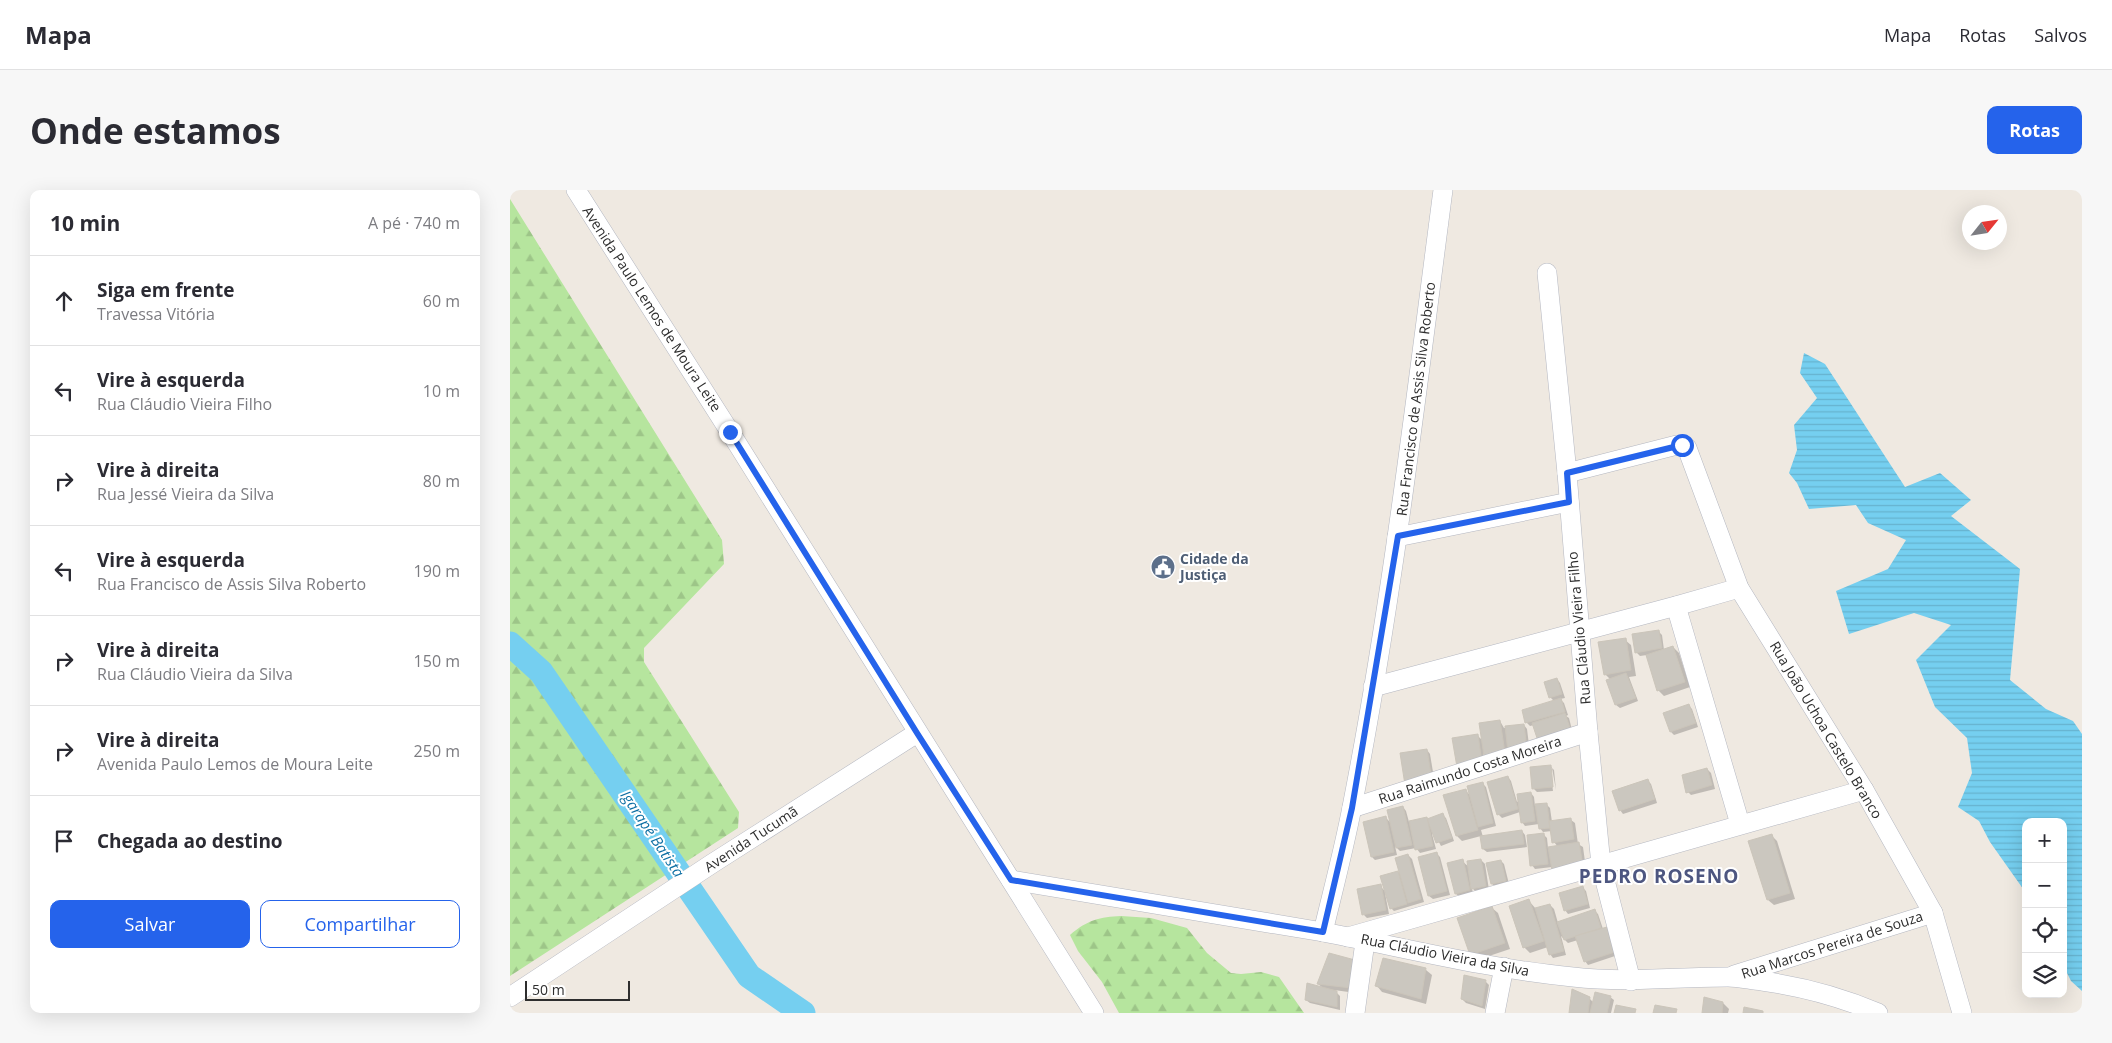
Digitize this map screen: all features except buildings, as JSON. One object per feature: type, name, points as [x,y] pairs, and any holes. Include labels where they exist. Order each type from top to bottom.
[{"type":"street","name":"Avenida Paulo Lemos de Moura Leite","points":[[576,190],[725,423],[917,733],[1094,1013]]},
{"type":"street","name":"Rua Francisco de Assis Silva Roberto","points":[[1323,932],[1352,808],[1398,536],[1443,190]]},
{"type":"street","name":"Rua Cláudio Vieira Filho","points":[[1547,273],[1567,473],[1601,865],[1631,981]]},
{"type":"street","name":"Rua João Uchoa Castelo Branco","points":[[1567,473],[1677,445],[1687,448],[1739,588],[1864,790],[1934,913],[1962,1013]]},
{"type":"street","points":[[1398,536],[1569,502]]},
{"type":"street","points":[[1373,687],[1580,633],[1739,588]]},
{"type":"street","points":[[1676,606],[1740,824]]},
{"type":"street","name":"Rua Raimundo Costa Moreira","points":[[1352,808],[1588,732]]},
{"type":"street","name":"Avenida Tucumã","points":[[510,997],[917,733]]},
{"type":"street","points":[[1355,1013],[1356,939],[1740,824],[1864,790]]},
{"type":"street","name":"Rua Cláudio Vieira da Silva","points":[[1011,880],[1323,932],[1504,967],[1573,978],[1631,981],[1730,977],[1828,994],[1878,1013]]},
{"type":"street","name":"Rua Marcos Pereira de Souza","points":[[1730,977],[1934,913]]},
{"type":"street","points":[[1495,1013],[1504,967]]},
{"type":"green space","points":[[510,199],[722,540],[724,564],[644,648],[644,662],[739,812],[738,828],[510,976]]},
{"type":"green space","points":[[1121,916],[1151,918],[1187,928],[1207,953],[1231,973],[1261,972],[1279,977],[1304,1013],[1119,1013],[1102,982],[1078,951],[1070,935],[1094,920]]},
{"type":"water","points":[[1804,353],[1825,364],[1905,487],[1940,473],[1971,500],[1951,516],[2020,569],[2010,680],[2046,709],[2073,721],[2082,734],[2082,991],[2071,981],[2067,973],[2067,818],[2022,818],[2022,887],[1990,842],[1979,821],[1958,807],[1972,773],[1967,738],[1935,707],[1916,660],[1951,625],[1914,613],[1849,634],[1836,591],[1888,569],[1906,540],[1868,523],[1856,505],[1809,509],[1797,483],[1789,473],[1797,450],[1794,425],[1817,398],[1800,373]]},
{"type":"waterway","name":"Igarapé Batista","points":[[510,644],[541,672],[749,976],[803,1013]]},
{"type":"place","name":"Cidade da Justiça","points":[[1163,567]]},
{"type":"district","name":"PEDRO ROSENO","points":[[1659,876]]},
{"type":"route","points":[[730,432],[917,733],[1011,880],[1323,932],[1352,808],[1398,536],[1569,502],[1567,473],[1682,445]]}]
